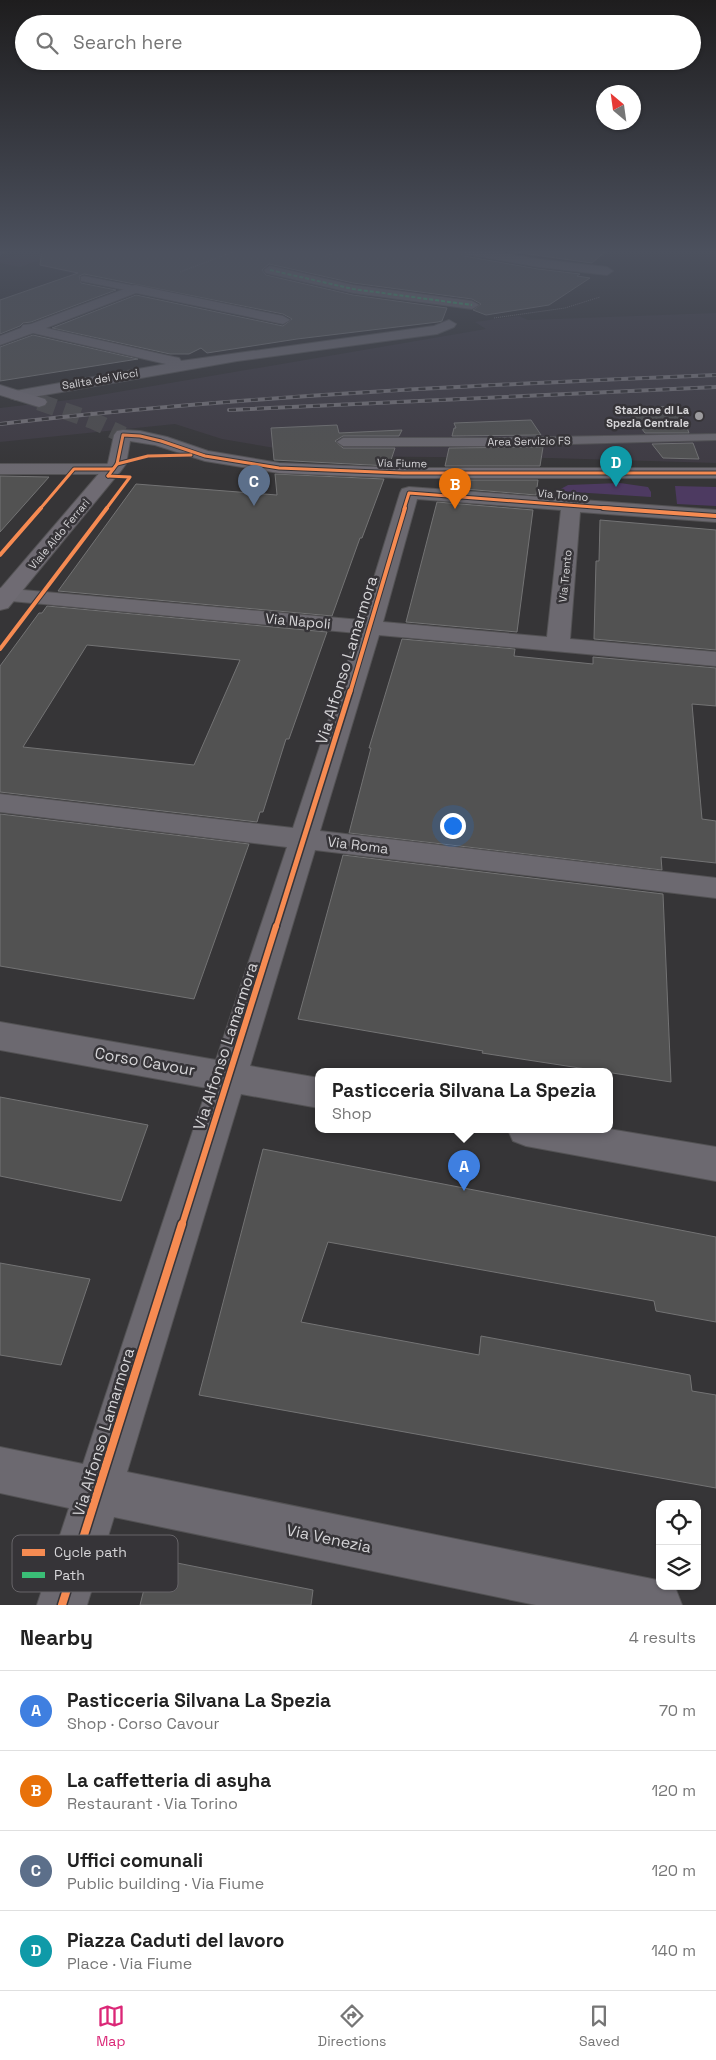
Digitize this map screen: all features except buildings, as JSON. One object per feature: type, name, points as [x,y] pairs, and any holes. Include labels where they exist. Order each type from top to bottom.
[{"type":"street","points":[[15,325],[185,364]]},
{"type":"street","points":[[0,341],[42,325]]},
{"type":"street","name":"Salita dei Vicci","points":[[16,395],[185,364],[318,344],[437,330],[447,325]]},
{"type":"street","points":[[0,390],[39,402]]},
{"type":"street","name":"Via Fiume","points":[[115,467],[122,435],[140,436],[161,441],[205,456],[279,468],[402,473],[716,473]]},
{"type":"street","points":[[0,469],[115,467],[148,456],[205,456]]},
{"type":"street","name":"Viale Aldo Ferrari","points":[[2,598],[115,467]]},
{"type":"street","name":"Via Torino","points":[[409,493],[716,516]]},
{"type":"street","name":"Via Alfonso Lamarmora","points":[[84,1535],[370,628],[409,493]]},
{"type":"street","name":"Via Trento","points":[[558,645],[571,506]]},
{"type":"street","name":"Via Napoli","points":[[2,598],[716,659]]},
{"type":"street","name":"Via Roma","points":[[0,803],[716,888]]},
{"type":"street","name":"Corso Cavour","points":[[0,1036],[315,1091]]},
{"type":"street","points":[[543,1133],[716,1164]]},
{"type":"street","name":"Via Venezia","points":[[0,1470],[658,1605]]},
{"type":"street","name":"Via Alfonso Lamarmora","points":[[62,1605],[66,1592]]},
{"type":"lane","name":"Area Servizio FS","points":[[343,442],[499,442],[716,437]]},
{"type":"shaded area","points":[[480,325],[716,325],[716,463],[550,458],[322,456],[222,439],[175,424],[0,442],[0,408],[77,399],[486,329]]},
{"type":"shaded area","points":[[620,483],[648,487],[651,497],[557,491],[568,485]]},
{"type":"shaded area","points":[[675,486],[716,487],[716,506],[677,504]]},
{"type":"tunnel","points":[[39,402],[94,421],[123,435]]},
{"type":"railway","points":[[0,424],[89,414],[268,399],[537,383],[716,375]]},
{"type":"railway","points":[[229,410],[716,387]]},
{"type":"cycle path","points":[[108,476],[117,464],[123,435],[140,436],[161,441],[205,456],[279,468],[402,473],[716,473]]},
{"type":"cycle path","points":[[117,464],[148,456],[191,455]]},
{"type":"cycle path","points":[[0,555],[74,469],[113,469]]},
{"type":"cycle path","points":[[0,649],[130,477],[108,476]]},
{"type":"cycle path","points":[[84,1535],[367,638],[409,493],[716,516]]},
{"type":"cycle path","points":[[62,1605],[66,1592]]},
{"type":"place","name":"Stazione di La Spezia Centrale","points":[[699,416]]},
{"type":"place","name":"Piazza Caduti del lavoro","points":[[616,487]]},
{"type":"place","name":"Uffici comunali","points":[[254,506]]},
{"type":"place","name":"La caffetteria di asyha","points":[[455,509]]},
{"type":"place","name":"Pasticceria Silvana La Spezia","points":[[464,1191]]}]
